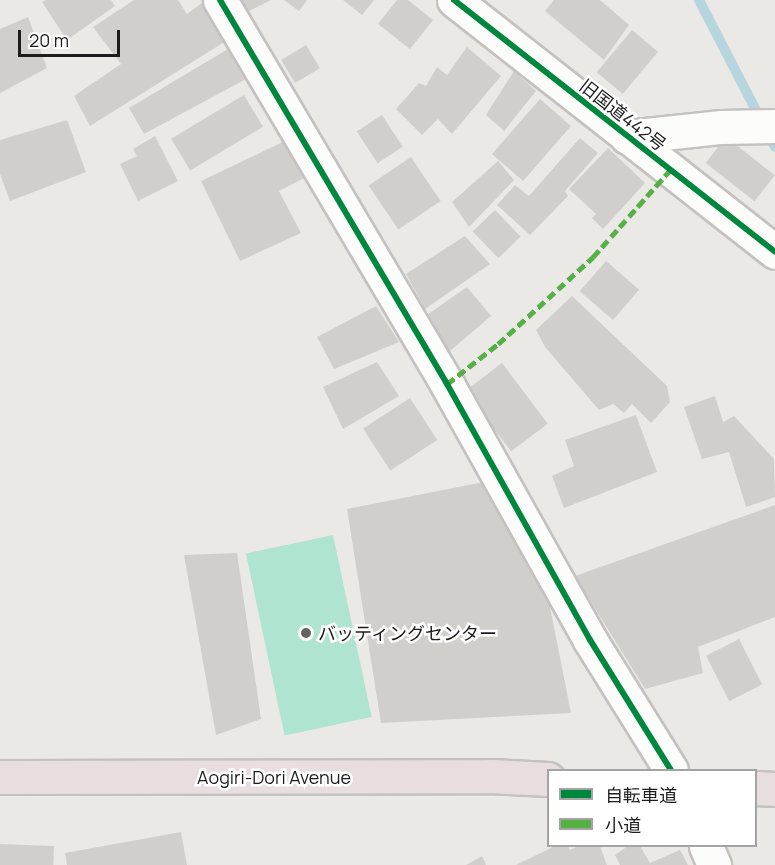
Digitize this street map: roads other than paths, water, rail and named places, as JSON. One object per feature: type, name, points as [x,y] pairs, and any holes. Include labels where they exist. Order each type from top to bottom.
[{"type":"highway","name":"Aogiri-Dori Avenue","points":[[0,777],[490,776],[547,779]]},
{"type":"highway","points":[[757,788],[775,789]]},
{"type":"street","points":[[220,0],[447,384],[590,640],[670,769]]},
{"type":"street","name":"旧国道442号","points":[[454,0],[775,252]]},
{"type":"street","points":[[627,137],[721,127],[775,126]]},
{"type":"street","points":[[706,847],[714,865]]},
{"type":"waterway","points":[[699,0],[775,147]]},
{"type":"place","name":"バッティングセンター","points":[[306,633]]}]
